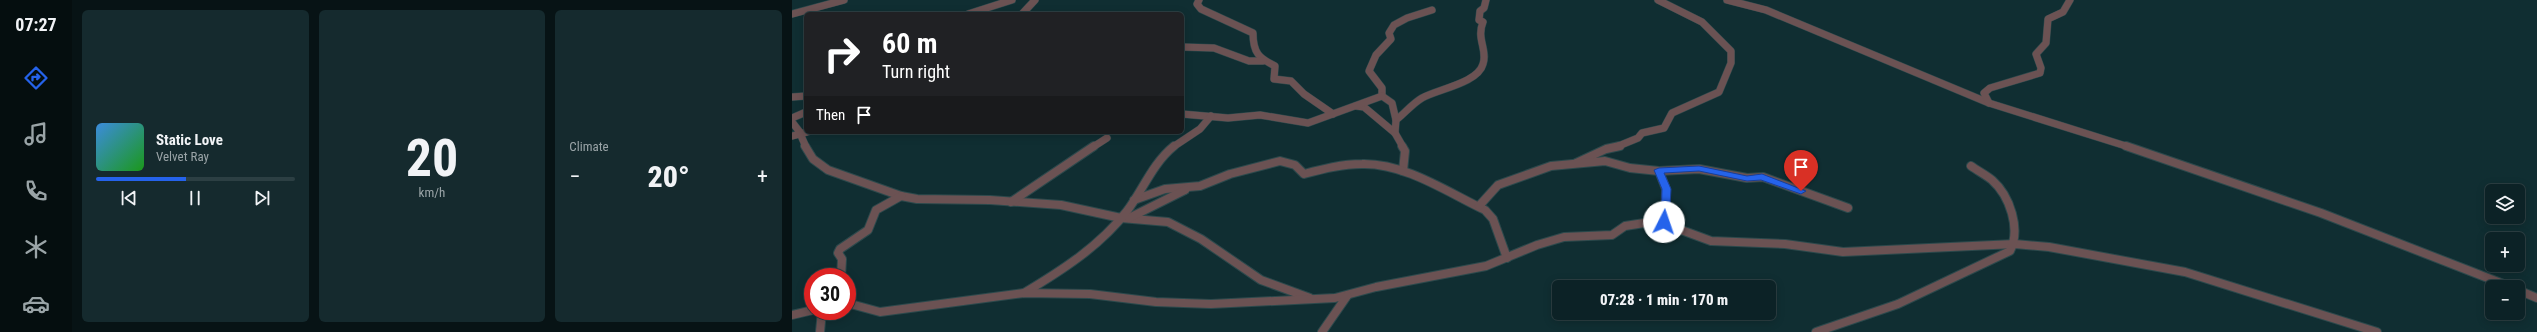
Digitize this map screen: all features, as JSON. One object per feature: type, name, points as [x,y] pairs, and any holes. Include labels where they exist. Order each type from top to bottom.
[{"type":"street","points":[[792,14],[844,0]]},
{"type":"street","points":[[974,12],[1012,0]]},
{"type":"street","points":[[1024,12],[1035,0]]},
{"type":"street","points":[[1199,0],[1197,4],[1201,9],[1253,32],[1252,38],[1257,54],[1263,61]]},
{"type":"street","points":[[1396,120],[1422,98],[1468,79],[1482,68],[1484,63],[1478,43],[1478,30],[1482,22],[1480,20],[1480,11],[1484,8],[1486,0]]},
{"type":"street","points":[[1576,163],[1606,149],[1619,147],[1638,138],[1642,133],[1664,128],[1672,113],[1719,92],[1731,63],[1731,51],[1702,22],[1658,0]]},
{"type":"street","points":[[1727,0],[1766,10],[1989,103],[2150,154],[2295,204],[2434,255],[2494,280]]},
{"type":"street","points":[[1989,103],[1984,93],[1991,87],[2033,78],[2040,73],[2041,68],[2036,54],[2046,42],[2046,22],[2048,18],[2063,12],[2070,0]]},
{"type":"street","points":[[1382,96],[1382,88],[1370,74],[1374,58],[1391,39],[1389,33],[1394,25],[1407,18],[1432,10]]},
{"type":"street","points":[[1184,46],[1214,48],[1231,56],[1249,61],[1263,61],[1275,66],[1274,79],[1291,81],[1304,94],[1332,114]]},
{"type":"street","points":[[792,98],[804,96]]},
{"type":"street","points":[[1382,96],[1392,103],[1396,120],[1395,133]]},
{"type":"street","points":[[1184,114],[1211,116],[1260,115],[1308,123],[1382,96]]},
{"type":"street","points":[[1355,106],[1364,106],[1402,141],[1405,151],[1403,171]]},
{"type":"street","points":[[792,118],[804,113]]},
{"type":"street","points":[[1125,218],[1149,175],[1172,149],[1188,135],[1200,129],[1211,116]]},
{"type":"street","points":[[792,122],[796,125],[806,149],[818,164],[828,170],[901,196],[943,201],[990,200],[1070,206],[1125,218],[1160,220],[1176,225],[1202,239],[1242,269],[1261,280],[1311,298]]},
{"type":"street","points":[[1011,202],[1106,138]]},
{"type":"street","points":[[1134,200],[1160,190],[1189,188],[1207,184],[1230,174],[1280,161],[1295,165],[1304,174],[1332,167],[1362,164],[1403,171],[1412,177],[1422,179],[1485,210],[1493,219],[1507,258]]},
{"type":"street","points":[[1478,206],[1492,190],[1505,182],[1551,166],[1605,161],[1630,168],[1659,170],[1699,169],[1747,178],[1763,177],[1848,208]]},
{"type":"street","points":[[1817,332],[1841,329],[1898,304],[2001,256],[2015,244],[2015,225],[2003,196],[1992,180],[1971,166]]},
{"type":"street","points":[[1659,170],[1666,189],[1664,222]]},
{"type":"street","points":[[1024,294],[1066,269],[1125,218],[1189,188]]},
{"type":"street","points":[[842,268],[842,259],[838,253],[840,249],[869,231],[875,222],[876,210],[901,196]]},
{"type":"street","points":[[856,305],[880,312],[1024,294],[1090,294],[1156,302],[1211,304],[1271,303],[1311,298],[1347,296],[1376,287],[1486,266],[1537,244],[1564,237],[1612,235],[1625,226],[1651,221],[1664,222],[1711,240],[1778,244],[1843,252],[2015,244],[2106,255],[2185,272],[2377,332]]},
{"type":"street","points":[[2525,293],[2537,298]]},
{"type":"street","points":[[1322,332],[1347,296]]},
{"type":"street","points":[[792,315],[804,312]]},
{"type":"street","points":[[820,332],[821,320]]},
{"type":"route","points":[[1664,222],[1666,189],[1659,170],[1669,171],[1702,169],[1710,173],[1752,179],[1763,177],[1801,191]]}]
